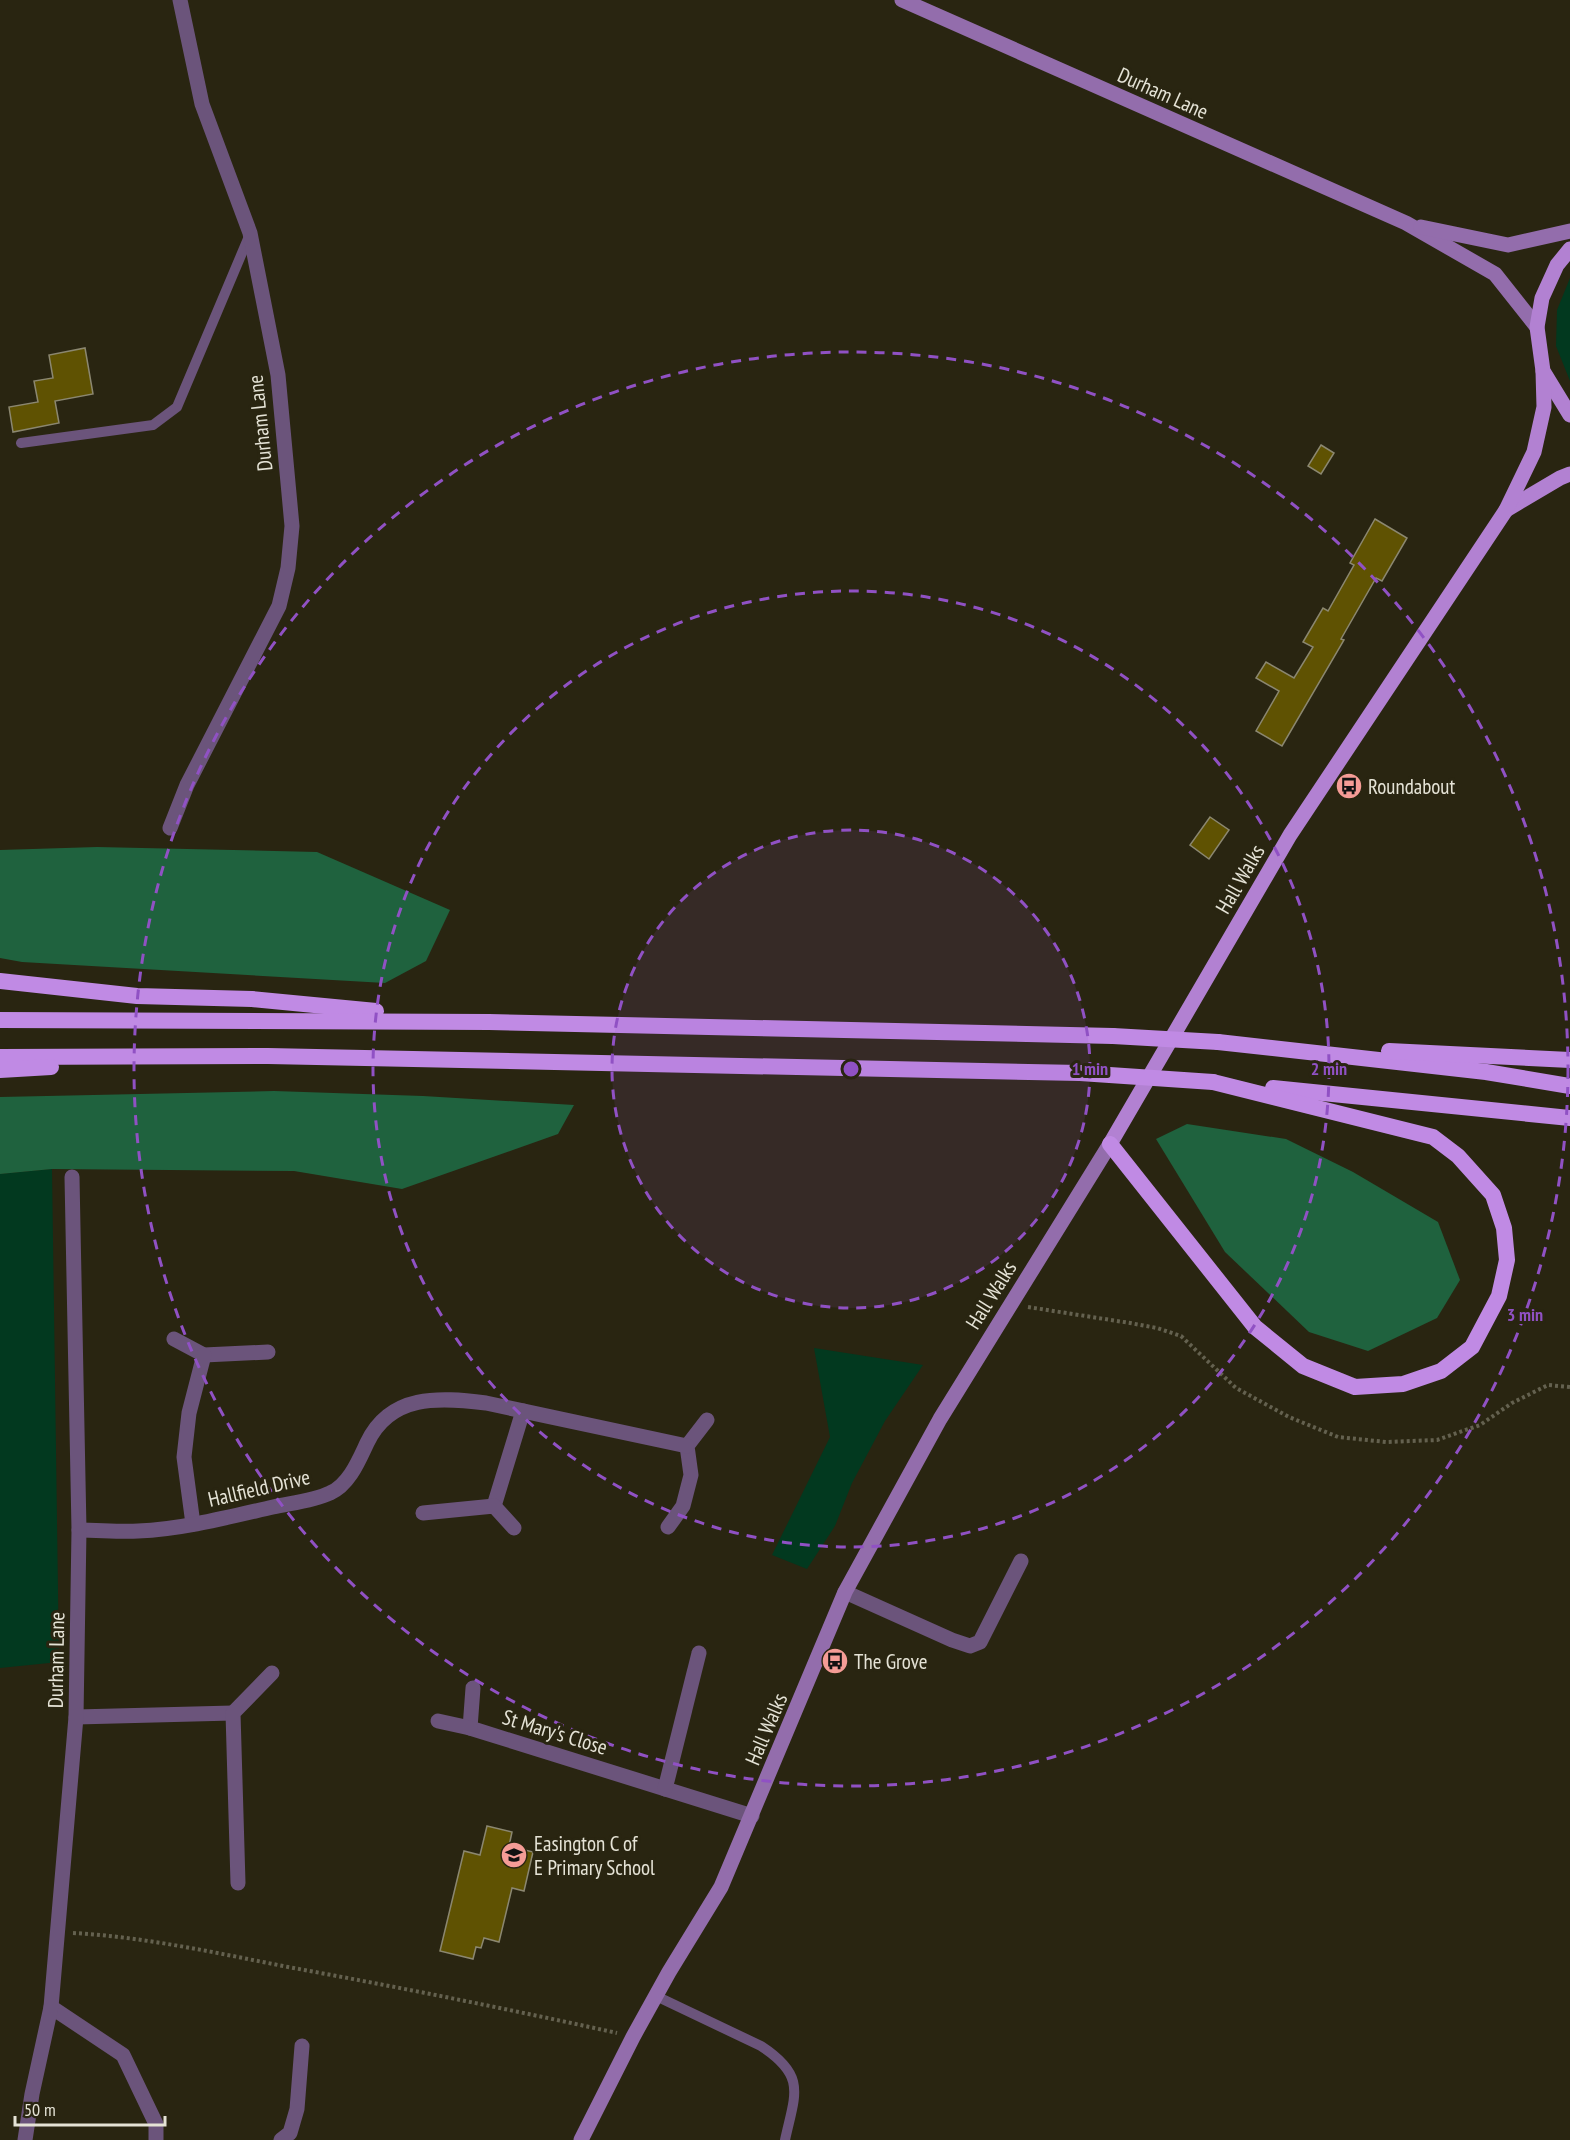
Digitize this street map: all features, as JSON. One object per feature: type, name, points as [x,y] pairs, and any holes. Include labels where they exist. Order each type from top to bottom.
[{"type":"highway","points":[[0,981],[137,996],[252,999],[489,1022]]},
{"type":"highway","points":[[0,1020],[489,1022],[1113,1036],[1570,1060]]},
{"type":"highway","points":[[1218,1042],[1486,1072],[1570,1086]]},
{"type":"highway","points":[[0,1070],[268,1056]]},
{"type":"highway","points":[[0,1057],[268,1056],[1080,1073],[1213,1082],[1570,1118]]},
{"type":"highway","points":[[1110,1144],[1255,1328],[1303,1366],[1355,1387],[1403,1384],[1441,1371],[1472,1347],[1499,1296],[1507,1260],[1504,1228],[1492,1196],[1458,1156],[1433,1137],[1213,1082]]},
{"type":"main road","name":"Durham Lane","points":[[902,0],[1406,223],[1495,274],[1537,327]]},
{"type":"main road","name":"Durham Lane","points":[[1406,223],[1508,245],[1570,231]]},
{"type":"main road","name":"Hall Walks","points":[[581,2140],[669,1972],[722,1887],[845,1592],[940,1419],[1110,1144],[1290,835],[1506,510],[1534,452],[1544,407],[1543,371],[1537,327],[1542,298],[1557,265],[1570,249]]},
{"type":"main road","points":[[1543,371],[1570,416]]},
{"type":"main road","name":"Hall Walks","points":[[1506,510],[1570,474]]},
{"type":"street","name":"Durham Lane","points":[[170,828],[187,786],[279,606],[288,568],[292,526],[278,375],[250,233],[202,104],[180,0]]},
{"type":"street","name":"Durham Lane","points":[[25,2140],[32,2094],[51,2007],[76,1717],[79,1530],[72,1177]]},
{"type":"street","points":[[174,1339],[204,1355],[268,1352]]},
{"type":"street","points":[[193,1524],[184,1457],[189,1413],[204,1355]]},
{"type":"street","name":"Hallfield Drive","points":[[79,1530],[139,1532],[217,1520],[332,1493],[350,1476],[368,1441],[389,1414],[422,1400],[453,1399],[523,1411],[687,1446]]},
{"type":"street","points":[[494,1506],[523,1411]]},
{"type":"street","points":[[668,1527],[683,1506],[692,1475],[687,1446],[707,1420]]},
{"type":"street","points":[[423,1513],[494,1506]]},
{"type":"street","points":[[494,1506],[514,1528]]},
{"type":"street","points":[[845,1592],[970,1646],[980,1642],[1021,1561]]},
{"type":"street","points":[[665,1789],[699,1653]]},
{"type":"street","points":[[76,1717],[232,1713],[272,1672]]},
{"type":"street","name":"St Mary's Close","points":[[473,1688],[470,1728],[752,1816]]},
{"type":"street","points":[[232,1713],[238,1883]]},
{"type":"street","points":[[438,1721],[470,1728]]},
{"type":"street","points":[[51,2007],[123,2055],[156,2124],[156,2140]]},
{"type":"street","points":[[281,2140],[290,2133],[297,2109],[302,2046]]},
{"type":"lane","points":[[21,443],[153,425],[177,407],[250,233]]},
{"type":"lane","points":[[656,1996],[761,2046],[787,2067],[793,2078],[795,2091],[784,2140]]},
{"type":"path","points":[[1009,1305],[1130,1323],[1157,1328],[1181,1336],[1236,1388],[1289,1417],[1338,1437],[1386,1442],[1437,1440],[1480,1425],[1512,1403],[1548,1384],[1570,1386]]},
{"type":"path","points":[[57,1932],[111,1935],[260,1961],[483,2003],[633,2037]]},
{"type":"green space","points":[[1570,278],[1570,381],[1556,346],[1557,310]]},
{"type":"green space","points":[[97,847],[317,852],[450,910],[426,961],[385,983],[22,962],[0,958],[0,850]]},
{"type":"green space","points":[[274,1091],[423,1096],[574,1105],[558,1134],[402,1189],[294,1171],[52,1169],[0,1174],[0,1097]]},
{"type":"green space","points":[[1187,1124],[1286,1139],[1353,1172],[1438,1222],[1460,1280],[1437,1318],[1368,1351],[1309,1332],[1225,1252],[1156,1139]]},
{"type":"green space","points":[[52,1169],[59,1662],[0,1668],[0,1174]]},
{"type":"green space","points":[[814,1348],[923,1365],[885,1421],[852,1483],[835,1526],[807,1569],[772,1555],[830,1437]]},
{"type":"building","points":[[85,348],[93,394],[55,401],[59,423],[13,432],[9,407],[38,402],[34,381],[53,378],[49,355]]},
{"type":"building","points":[[1321,445],[1334,453],[1321,474],[1308,466]]},
{"type":"building","points":[[1375,519],[1407,538],[1382,581],[1376,578],[1341,639],[1344,640],[1282,746],[1256,731],[1279,691],[1256,678],[1266,662],[1294,678],[1313,647],[1303,642],[1323,608],[1328,611],[1354,565],[1350,563]]},
{"type":"building","points":[[1210,817],[1229,830],[1209,859],[1190,845]]},
{"type":"building","points":[[487,1826],[512,1832],[509,1846],[533,1852],[524,1891],[512,1888],[499,1942],[484,1938],[481,1948],[476,1947],[473,1959],[440,1951],[464,1851],[480,1855]]},
{"type":"place","name":"Roundabout","points":[[1349,786]]},
{"type":"place","name":"The Grove","points":[[835,1661]]},
{"type":"place","name":"Easington C of E Primary School","points":[[514,1855]]}]
